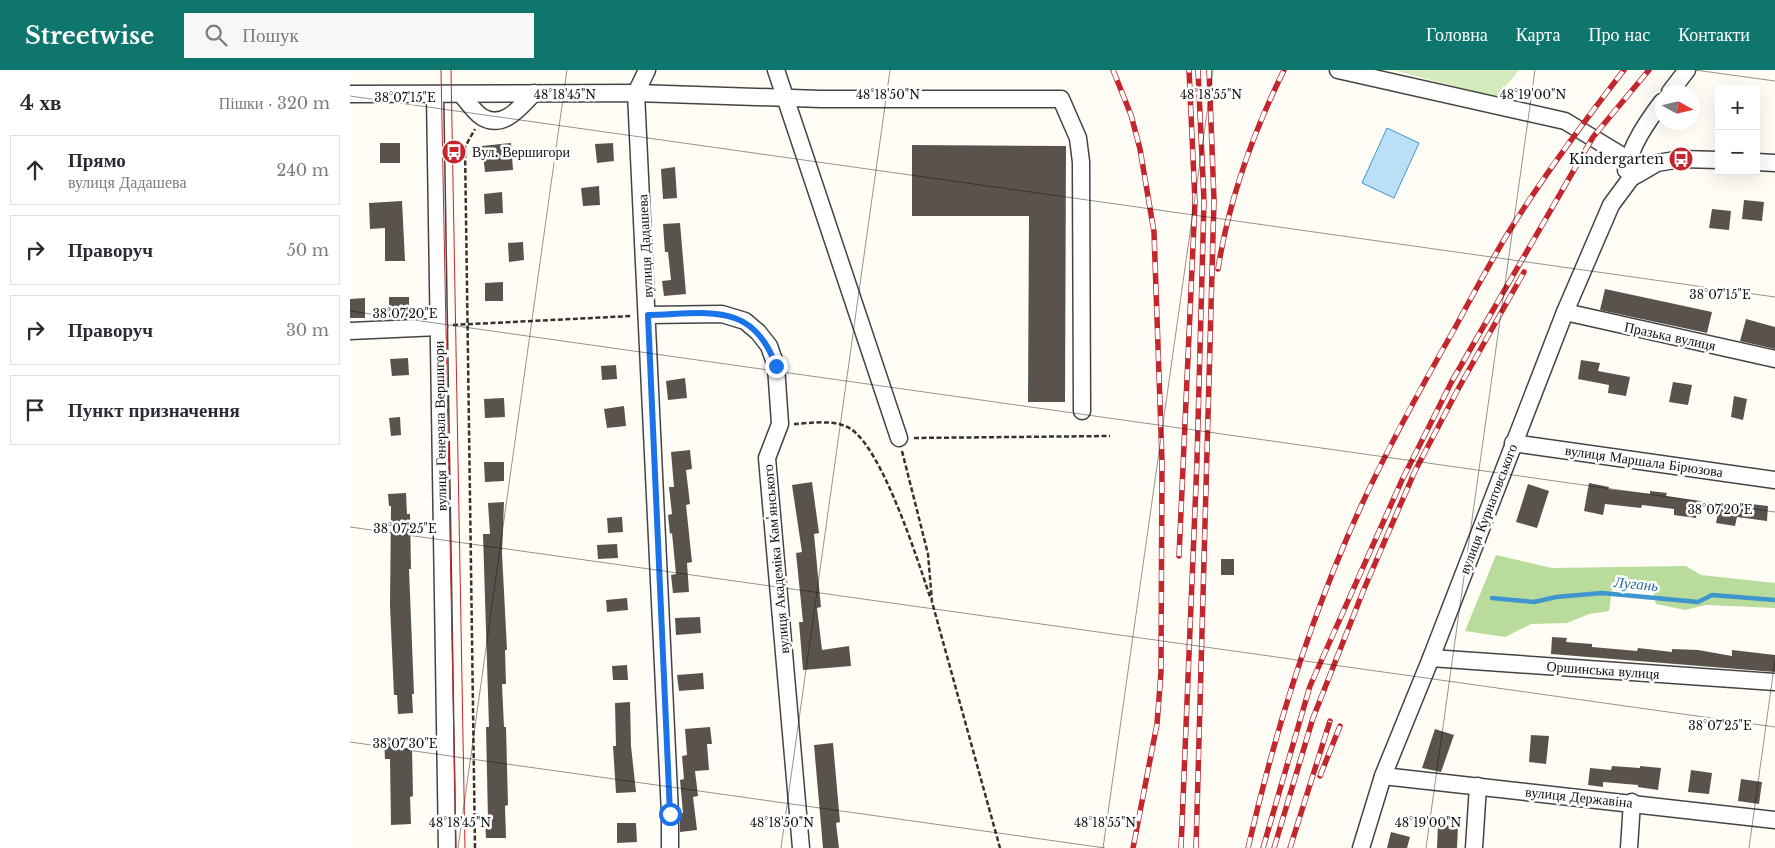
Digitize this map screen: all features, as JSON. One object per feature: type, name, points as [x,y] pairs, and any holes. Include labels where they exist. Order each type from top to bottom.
[{"type":"street","points":[[636,93],[646,70]]},
{"type":"street","points":[[776,70],[899,438]]},
{"type":"street","points":[[1338,70],[1565,121],[1628,160],[1632,179],[1657,164],[1681,159],[1715,160]]},
{"type":"street","points":[[1675,85],[1687,70]]},
{"type":"street","points":[[461,94],[481,116],[488,119],[512,116],[534,93]]},
{"type":"street","points":[[350,94],[636,93],[821,99],[1061,99],[1078,138],[1081,162],[1082,411]]},
{"type":"street","name":"вулиця Дадашева","points":[[636,93],[648,315],[670,804],[670,848]]},
{"type":"street","name":"вулиця Генерала Вершигори","points":[[435,95],[447,848]]},
{"type":"street","name":"вулиця Курнатовського","points":[[1361,848],[1383,776],[1431,658],[1565,312],[1602,224],[1632,179],[1628,160],[1655,112]]},
{"type":"street","points":[[1760,162],[1775,163]]},
{"type":"street","name":"Празька вулиця","points":[[1565,312],[1775,359]]},
{"type":"street","name":"вулиця Академіка Кам'янського","points":[[648,315],[722,314],[745,321],[769,346],[776,366],[780,424],[767,458],[801,848]]},
{"type":"street","points":[[350,331],[439,327]]},
{"type":"street","name":"вулиця Маршала Бірюзова","points":[[1513,443],[1775,480]]},
{"type":"street","name":"Оршинська вулиця","points":[[1431,658],[1775,682]]},
{"type":"street","name":"вулиця Державіна","points":[[1383,776],[1632,802],[1775,820]]},
{"type":"street","points":[[1474,848],[1478,786]]},
{"type":"street","points":[[1629,848],[1632,802]]},
{"type":"path","points":[[475,848],[465,147],[472,132],[488,119]]},
{"type":"path","points":[[439,327],[648,315]]},
{"type":"path","points":[[780,424],[838,424],[850,430],[862,441],[879,464],[932,602],[1000,848]]},
{"type":"path","points":[[932,602],[928,554],[899,438],[1110,436]]},
{"type":"green space","points":[[1394,70],[1519,70],[1496,98]]},
{"type":"green space","points":[[1496,555],[1552,568],[1686,566],[1701,575],[1775,583],[1775,608],[1706,605],[1685,610],[1656,604],[1652,587],[1613,582],[1609,611],[1589,614],[1567,623],[1531,624],[1505,637],[1465,631]]},
{"type":"water","points":[[1387,128],[1419,143],[1394,198],[1362,183]]},
{"type":"building","points":[[380,143],[400,143],[400,163],[380,163]]},
{"type":"building","points":[[511,143],[513,170],[485,172],[482,146]]},
{"type":"building","points":[[613,143],[614,161],[597,163],[595,144]]},
{"type":"building","points":[[912,145],[1066,146],[1065,402],[1028,402],[1029,216],[912,216]]},
{"type":"building","points":[[675,167],[677,198],[663,199],[661,169]]},
{"type":"building","points":[[599,186],[600,205],[583,206],[581,188]]},
{"type":"building","points":[[502,192],[503,213],[485,214],[484,194]]},
{"type":"building","points":[[1744,200],[1764,202],[1762,221],[1742,219]]},
{"type":"building","points":[[402,201],[405,261],[385,261],[385,228],[370,229],[369,203]]},
{"type":"building","points":[[1712,209],[1731,211],[1729,230],[1709,228]]},
{"type":"building","points":[[680,223],[686,294],[664,296],[662,281],[671,280],[668,252],[665,252],[663,224]]},
{"type":"building","points":[[523,242],[524,260],[509,262],[508,243]]},
{"type":"building","points":[[503,282],[503,301],[485,301],[485,283]]},
{"type":"building","points":[[1605,289],[1712,312],[1707,333],[1600,310]]},
{"type":"building","points":[[389,297],[409,297],[409,317],[389,317]]},
{"type":"building","points":[[365,298],[365,318],[350,318],[350,299]]},
{"type":"building","points":[[1746,319],[1775,327],[1775,349],[1740,341]]},
{"type":"building","points":[[408,358],[409,375],[392,376],[390,359]]},
{"type":"building","points":[[1581,360],[1600,363],[1598,371],[1630,377],[1626,396],[1608,393],[1609,385],[1578,379]]},
{"type":"building","points":[[616,365],[617,379],[602,380],[601,366]]},
{"type":"building","points":[[685,378],[687,398],[668,400],[666,381]]},
{"type":"building","points":[[1673,382],[1692,385],[1688,405],[1669,402]]},
{"type":"building","points":[[1734,396],[1747,399],[1743,420],[1731,417]]},
{"type":"building","points":[[504,398],[505,417],[485,418],[484,399]]},
{"type":"building","points":[[624,406],[626,426],[607,428],[604,409]]},
{"type":"building","points":[[400,417],[401,435],[391,436],[389,418]]},
{"type":"building","points":[[690,450],[692,469],[686,470],[690,504],[686,505],[692,562],[687,563],[689,592],[673,593],[671,575],[676,574],[672,533],[670,534],[668,515],[672,514],[669,487],[674,487],[671,452]]},
{"type":"building","points":[[484,462],[504,462],[504,481],[485,482]]},
{"type":"building","points":[[812,482],[819,533],[814,534],[821,607],[817,608],[822,650],[849,646],[851,666],[803,670],[799,622],[803,622],[796,553],[802,552],[792,485]]},
{"type":"building","points":[[1589,483],[1609,487],[1608,489],[1650,494],[1650,491],[1667,493],[1666,496],[1699,501],[1696,518],[1674,515],[1674,509],[1642,505],[1641,508],[1605,504],[1603,515],[1584,511]]},
{"type":"building","points":[[1528,484],[1549,491],[1537,528],[1516,522]]},
{"type":"building","points":[[406,493],[407,514],[410,514],[411,569],[409,569],[414,694],[412,694],[413,713],[398,714],[397,695],[394,695],[390,606],[391,506],[389,506],[388,494]]},
{"type":"building","points":[[504,502],[502,553],[507,650],[505,650],[506,684],[502,684],[504,727],[506,727],[508,805],[505,806],[506,838],[486,838],[485,819],[488,819],[486,727],[489,727],[483,534],[490,534],[488,503]]},
{"type":"building","points":[[1720,504],[1751,510],[1751,504],[1768,506],[1767,521],[1737,517],[1735,526],[1716,523]]},
{"type":"building","points":[[622,517],[623,532],[608,533],[607,518]]},
{"type":"building","points":[[617,544],[618,558],[598,559],[597,545]]},
{"type":"building","points":[[1221,559],[1234,559],[1234,575],[1221,575]]},
{"type":"building","points":[[627,598],[628,610],[607,612],[606,600]]},
{"type":"building","points":[[700,617],[701,633],[676,635],[675,618]]},
{"type":"building","points":[[1552,637],[1567,638],[1566,642],[1592,644],[1592,647],[1637,651],[1638,648],[1672,652],[1672,649],[1698,650],[1732,656],[1732,650],[1775,655],[1775,672],[1551,654]]},
{"type":"building","points":[[627,665],[628,680],[613,680],[612,666]]},
{"type":"building","points":[[703,673],[704,689],[679,691],[677,675]]},
{"type":"building","points":[[630,702],[631,746],[636,792],[616,793],[613,746],[616,746],[615,703]]},
{"type":"building","points":[[710,727],[712,744],[707,744],[709,770],[695,771],[698,796],[693,797],[697,830],[680,832],[680,813],[683,813],[680,780],[684,779],[682,756],[687,755],[685,729]]},
{"type":"building","points":[[1435,729],[1454,735],[1441,772],[1422,768]]},
{"type":"building","points":[[1531,735],[1549,736],[1546,764],[1529,762]]},
{"type":"building","points":[[403,737],[403,748],[412,748],[413,796],[410,797],[411,824],[391,825],[390,759],[385,759],[384,738]]},
{"type":"building","points":[[833,743],[840,822],[836,823],[839,848],[823,848],[814,745]]},
{"type":"building","points":[[1612,766],[1661,768],[1658,790],[1638,787],[1638,785],[1603,782],[1603,787],[1588,785],[1590,768],[1611,770]]},
{"type":"building","points":[[1691,770],[1712,773],[1709,794],[1688,792]]},
{"type":"building","points":[[1741,779],[1762,782],[1759,804],[1738,801]]},
{"type":"building","points":[[617,823],[636,823],[637,842],[617,843]]},
{"type":"building","points":[[1438,825],[1458,826],[1457,848],[1437,848]]},
{"type":"building","points":[[1391,832],[1410,837],[1407,848],[1387,848]]},
{"type":"waterway","name":"Лугань","points":[[1492,598],[1534,602],[1556,597],[1602,593],[1698,602],[1712,595],[1775,600]]},
{"type":"tram line","points":[[441,70],[456,848]]},
{"type":"tram line","points":[[451,70],[465,848]]},
{"type":"railway","points":[[1113,70],[1131,115],[1140,149],[1154,232],[1162,461],[1161,672],[1157,724],[1133,848]]},
{"type":"railway","points":[[1179,556],[1195,202],[1189,70]]},
{"type":"railway","points":[[1181,848],[1197,460],[1204,201],[1198,70]]},
{"type":"railway","points":[[1196,848],[1214,200],[1209,70]]},
{"type":"railway","points":[[1218,269],[1229,217],[1252,142],[1284,70]]},
{"type":"railway","points":[[1248,848],[1270,760],[1296,673],[1327,587],[1373,481],[1395,436],[1505,238],[1562,152],[1624,70]]},
{"type":"railway","points":[[1263,848],[1310,686],[1402,480],[1452,381],[1593,137],[1649,70]]},
{"type":"railway","points":[[1274,848],[1313,718],[1364,589],[1415,471],[1457,391],[1524,272]]},
{"type":"railway","points":[[1290,848],[1330,721]]},
{"type":"railway","points":[[1320,776],[1340,726]]},
{"type":"place","name":"Вул. Вершигори","points":[[454,152]]},
{"type":"place","name":"Kindergarten","points":[[1681,159]]},
{"type":"route","points":[[670,814],[648,315],[722,314],[745,321],[758,332],[769,346],[776,366]]}]
